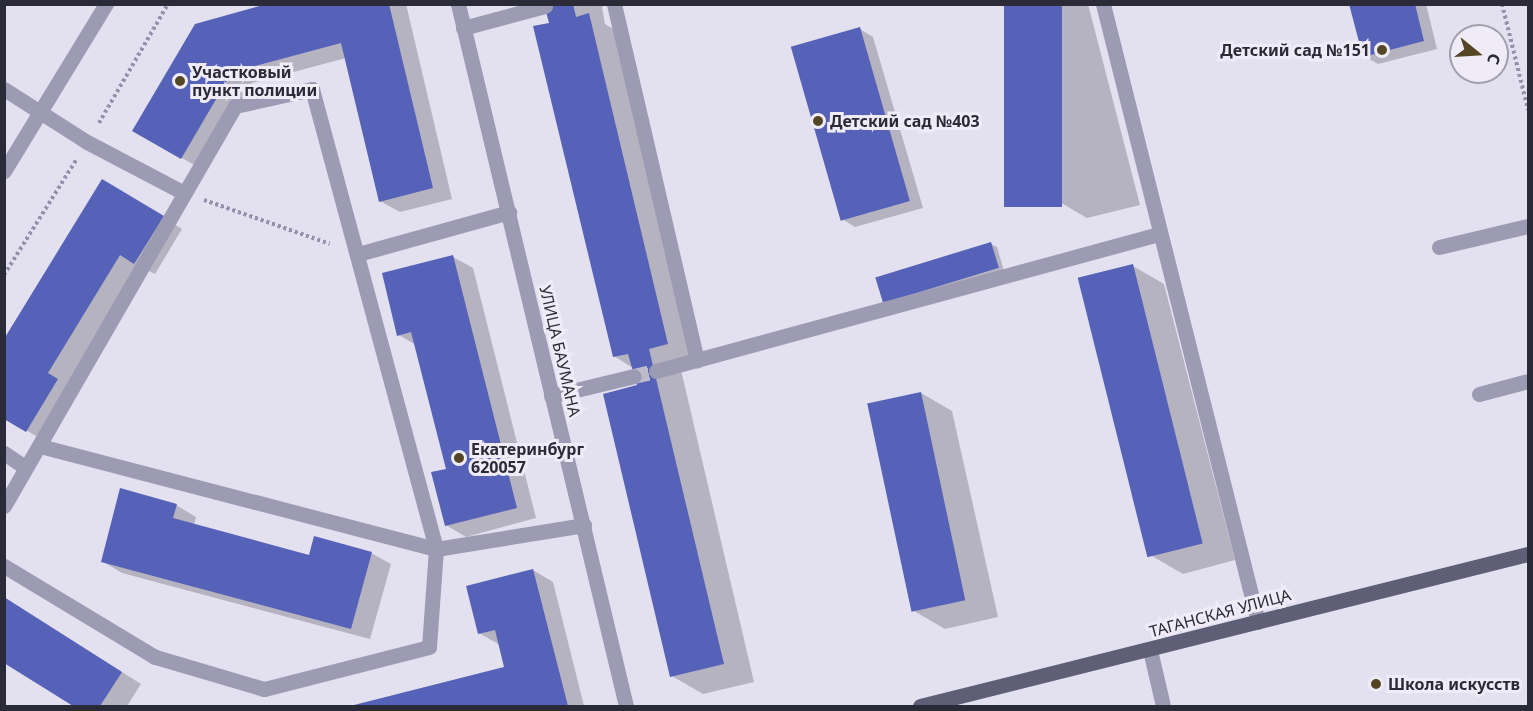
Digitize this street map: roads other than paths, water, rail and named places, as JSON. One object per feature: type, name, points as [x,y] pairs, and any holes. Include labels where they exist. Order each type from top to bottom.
[{"type":"main road","name":"ТАГАНСКАЯ УЛИЦА","points":[[920,706],[1528,554]]},
{"type":"street","points":[[4,171],[106,4]]},
{"type":"street","name":"УЛИЦА БАУМАНА","points":[[458,4],[551,396],[585,525],[626,706]]},
{"type":"street","points":[[614,4],[697,360]]},
{"type":"street","points":[[1102,4],[1258,622]]},
{"type":"street","points":[[464,28],[545,6]]},
{"type":"street","points":[[4,507],[235,106],[312,88],[436,549],[429,647],[264,689],[155,657],[4,566]]},
{"type":"street","points":[[4,89],[87,142],[184,193]]},
{"type":"street","points":[[358,254],[509,212]]},
{"type":"street","points":[[1439,247],[1528,226]]},
{"type":"street","points":[[656,371],[1159,234]]},
{"type":"street","points":[[551,396],[634,376]]},
{"type":"street","points":[[1479,394],[1528,381]]},
{"type":"street","points":[[40,446],[436,549],[585,525]]},
{"type":"street","points":[[4,453],[26,467]]},
{"type":"street","points":[[1150,650],[1163,706]]},
{"type":"tunnel","points":[[634,376],[656,371]]},
{"type":"place","name":"Детский сад №151","points":[[1382,50]]},
{"type":"place","name":"Участковый пункт полиции","points":[[180,81]]},
{"type":"place","name":"Детский сад №403","points":[[818,121]]},
{"type":"place","name":"Екатеринбург 620057","points":[[459,458]]},
{"type":"place","name":"Школа искусств","points":[[1376,684]]}]
